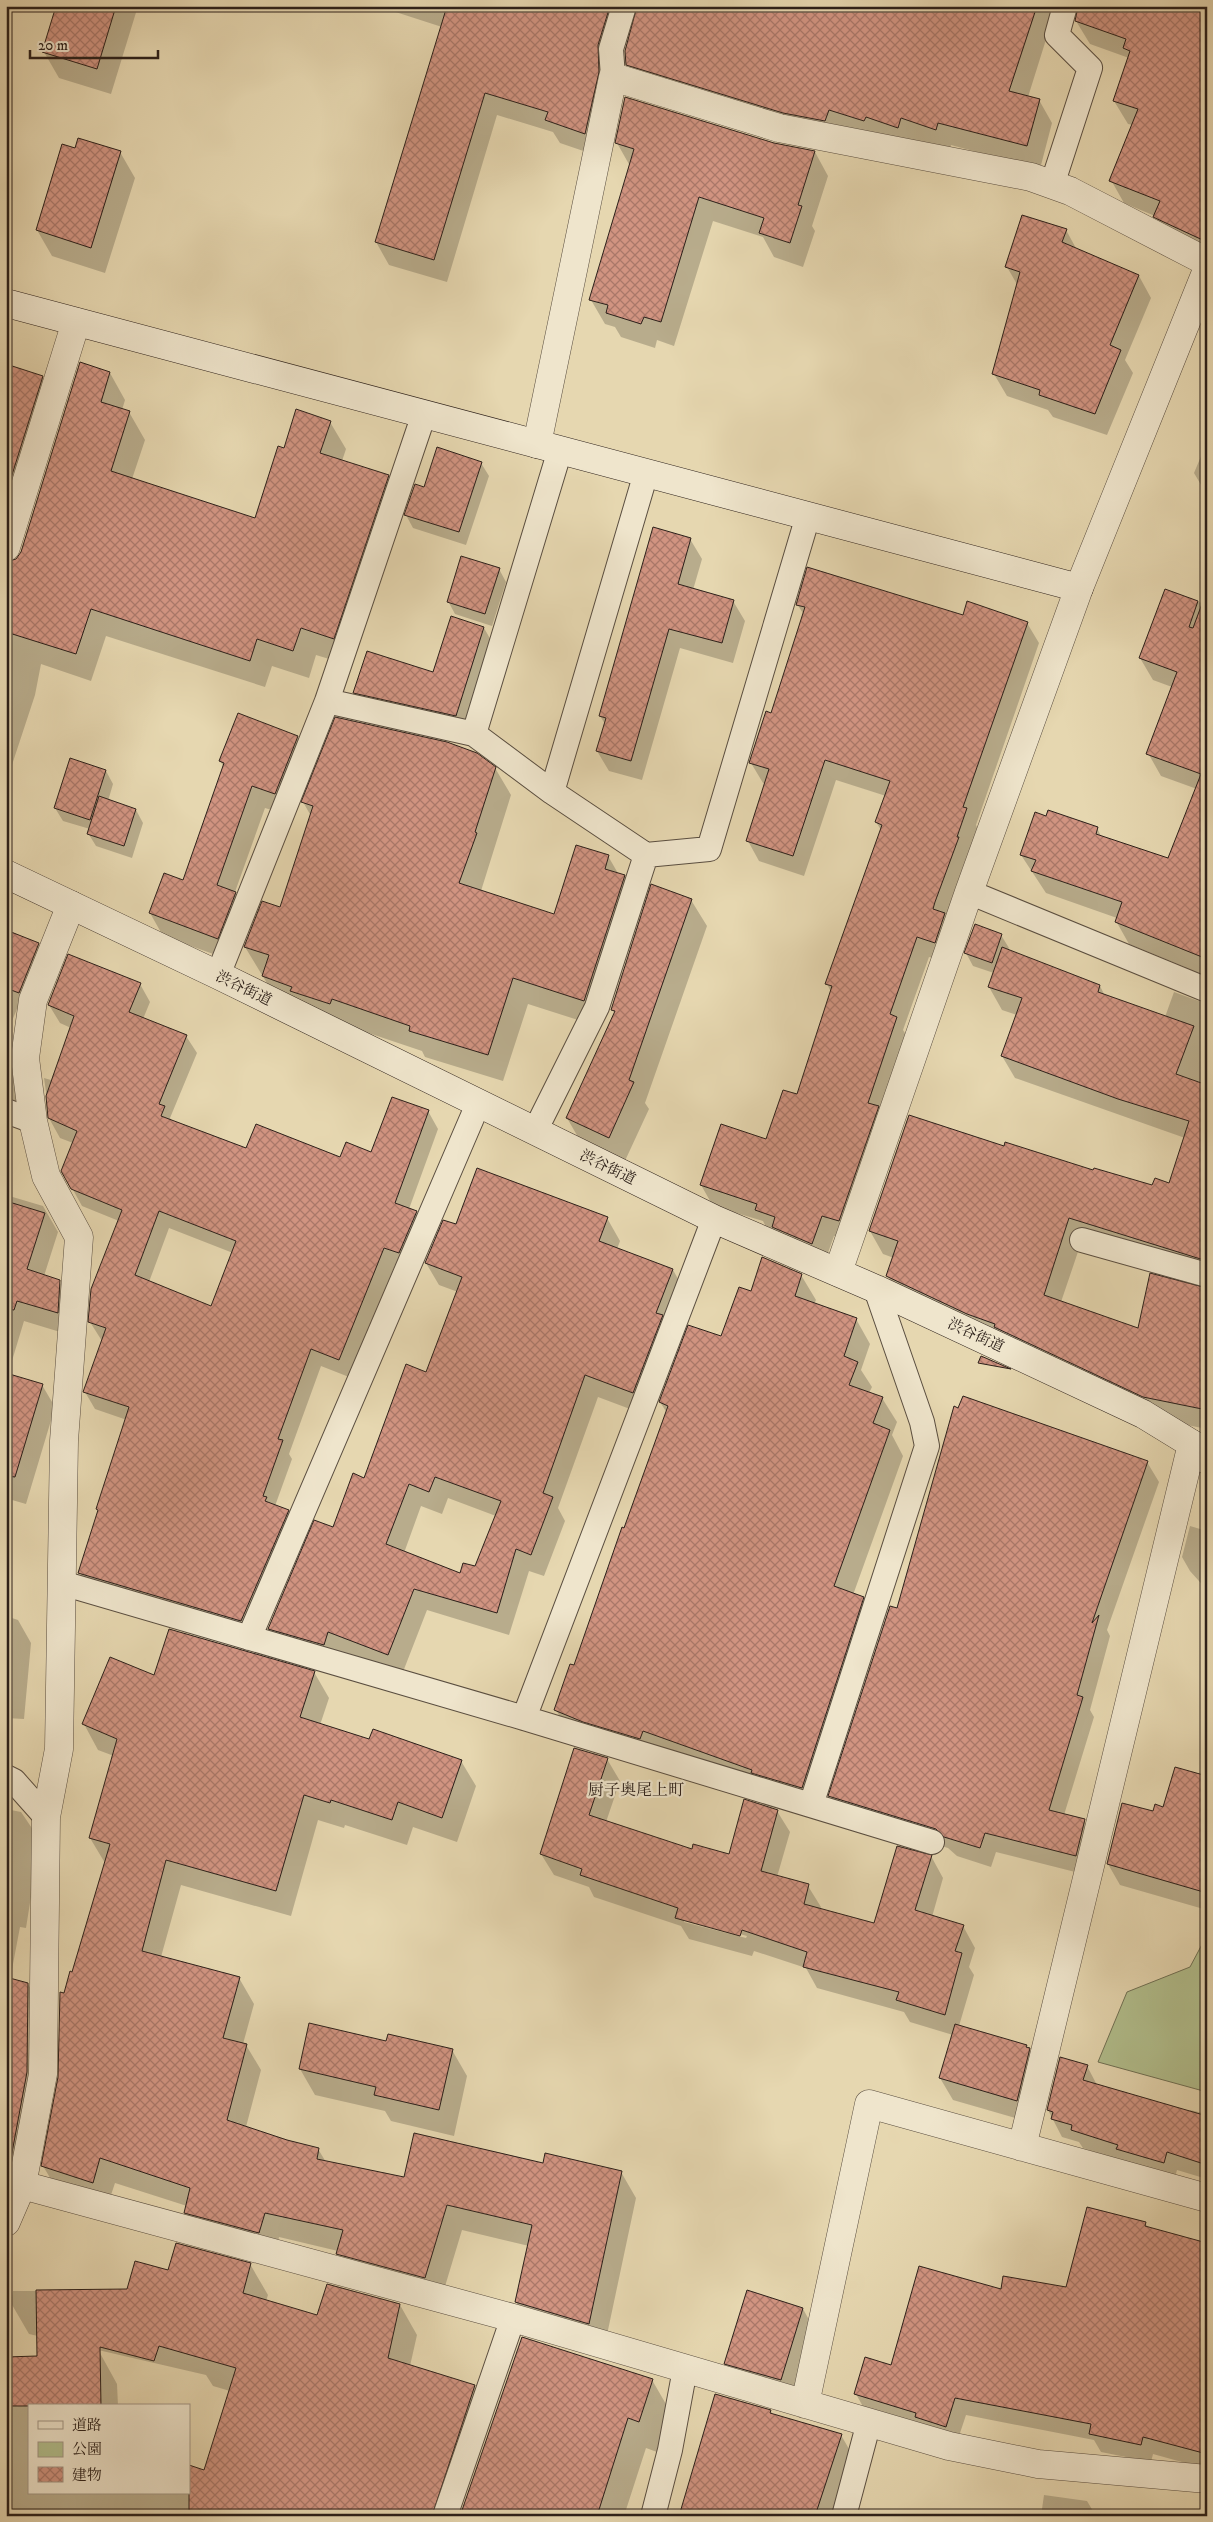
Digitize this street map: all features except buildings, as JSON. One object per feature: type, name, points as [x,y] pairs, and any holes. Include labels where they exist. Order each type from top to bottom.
[{"type":"street","points":[[548,447],[613,77],[779,128],[1031,177],[1070,191],[1206,274],[1079,588],[969,892],[838,1272]]},
{"type":"street","points":[[6,303],[1079,588]]},
{"type":"street","points":[[6,547],[76,322]]},
{"type":"street","name":"渋谷街道","points":[[6,874],[218,975],[714,1219],[876,1289],[1143,1414],[1200,1452]]},
{"type":"street","points":[[6,2222],[43,2074],[46,1817],[60,1749],[64,1441],[79,1237],[46,1176],[33,1121],[25,1058],[33,1000],[71,905]]},
{"type":"street","points":[[1022,2147],[1200,1452]]},
{"type":"street","points":[[805,2404],[869,2104],[1207,2198]]},
{"type":"street","points":[[14,2184],[513,2318],[949,2446],[1038,2464],[1207,2479]]},
{"type":"lane","points":[[613,77],[611,49],[624,6]]},
{"type":"lane","points":[[1052,185],[1090,68],[1057,35],[1065,6]]},
{"type":"lane","points":[[218,975],[327,701],[424,414]]},
{"type":"lane","points":[[474,734],[548,447]]},
{"type":"lane","points":[[552,792],[646,473]]},
{"type":"lane","points":[[327,701],[474,734],[552,792],[646,855],[709,849],[808,516]]},
{"type":"lane","points":[[535,1131],[597,1007],[646,855]]},
{"type":"lane","points":[[969,892],[1207,990]]},
{"type":"lane","points":[[249,1638],[478,1104]]},
{"type":"lane","points":[[6,1111],[33,1121]]},
{"type":"lane","points":[[524,1718],[714,1219]]},
{"type":"lane","points":[[1082,1240],[1207,1275]]},
{"type":"lane","points":[[811,1805],[927,1446],[922,1422],[876,1289]]},
{"type":"lane","points":[[62,1583],[524,1718],[932,1842]]},
{"type":"lane","points":[[6,1777],[14,1781],[46,1817]]},
{"type":"lane","points":[[445,2516],[513,2318]]},
{"type":"lane","points":[[653,2516],[670,2450],[685,2369]]},
{"type":"lane","points":[[844,2516],[869,2422]]},
{"type":"green space","points":[[1207,1935],[1207,2092],[1098,2062],[1127,1992],[1190,1967]]},
{"type":"district","name":"厨子奥尾上町","points":[[636,1789]]}]
